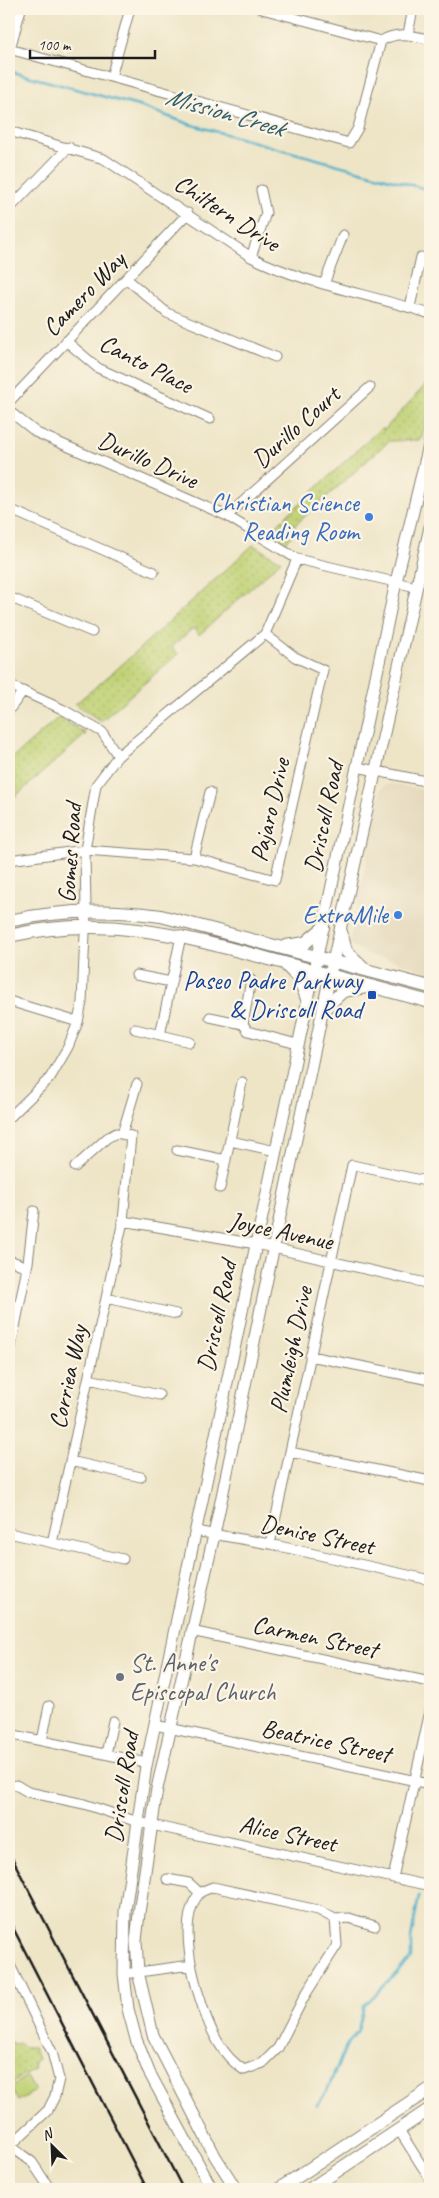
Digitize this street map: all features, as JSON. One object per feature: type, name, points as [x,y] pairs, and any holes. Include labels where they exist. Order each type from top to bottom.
[{"type":"main road","points":[[9,921],[51,914],[86,911],[125,912],[161,916],[430,986]]},
{"type":"main road","points":[[9,936],[48,929],[85,926],[130,928],[181,936],[430,1002]]},
{"type":"main road","points":[[279,946],[305,943],[323,928]]},
{"type":"main road","points":[[341,932],[346,951],[368,971]]},
{"type":"main road","points":[[284,963],[300,980],[307,999]]},
{"type":"main road","points":[[324,1009],[343,991],[371,986]]},
{"type":"main road","points":[[279,2189],[430,2090]]},
{"type":"main road","points":[[310,2189],[430,2109]]},
{"type":"street","points":[[21,9],[9,49],[349,143],[358,128],[380,41]]},
{"type":"street","points":[[111,77],[130,9]]},
{"type":"street","points":[[262,9],[380,41],[392,35],[408,34],[430,40]]},
{"type":"street","points":[[408,34],[413,9]]},
{"type":"street","name":"Chiltern Drive","points":[[9,131],[69,147],[104,159],[188,213],[251,257],[296,277],[430,314]]},
{"type":"street","points":[[9,209],[69,147]]},
{"type":"street","points":[[251,257],[266,213],[261,190]]},
{"type":"street","name":"Camero Way","points":[[9,402],[188,213]]},
{"type":"street","points":[[324,284],[343,234]]},
{"type":"street","points":[[410,307],[420,257]]},
{"type":"street","points":[[127,278],[168,313],[275,357]]},
{"type":"street","name":"Canto Place","points":[[66,341],[98,368],[210,419]]},
{"type":"street","name":"Durillo Court","points":[[227,516],[370,387]]},
{"type":"street","name":"Durillo Drive","points":[[9,411],[37,433],[227,516],[297,559],[416,587]]},
{"type":"street","name":"Driscoll Road","points":[[212,2189],[189,2150],[142,2055],[131,2024],[124,1974],[125,1911],[147,1763],[195,1531],[396,582],[430,441]]},
{"type":"street","points":[[9,509],[154,572]]},
{"type":"street","name":"Driscoll Road","points":[[236,2189],[215,2156],[159,2048],[149,2020],[138,1972],[137,1927],[151,1825],[170,1728],[214,1535],[330,975],[377,772],[430,527]]},
{"type":"street","name":"Gomes Road","points":[[9,1118],[50,1078],[68,1047],[78,1022],[82,1002],[86,911],[85,850],[96,785],[118,756],[265,634],[297,559]]},
{"type":"street","points":[[9,597],[92,632]]},
{"type":"street","name":"Pajaro Drive","points":[[9,860],[85,850],[194,858],[275,880],[323,670],[295,657],[265,634]]},
{"type":"street","points":[[9,685],[62,709],[102,732],[118,756]]},
{"type":"street","points":[[9,710],[23,691]]},
{"type":"street","points":[[357,767],[430,782]]},
{"type":"street","points":[[194,858],[210,792]]},
{"type":"street","points":[[160,1035],[181,936]]},
{"type":"street","points":[[136,975],[171,982]]},
{"type":"street","points":[[243,1024],[251,980]]},
{"type":"street","points":[[9,1001],[78,1022]]},
{"type":"street","points":[[210,1017],[243,1024],[248,1031],[297,1044]]},
{"type":"street","points":[[135,1030],[190,1042]]},
{"type":"street","points":[[220,1188],[242,1082]]},
{"type":"street","points":[[75,1167],[107,1138],[116,1133],[122,1134],[137,1084]]},
{"type":"street","name":"Corriea Way","points":[[52,1543],[124,1221],[131,1136],[122,1134]]},
{"type":"street","points":[[230,1140],[276,1151]]},
{"type":"street","points":[[177,1150],[226,1160]]},
{"type":"street","name":"Plumleigh Drive","points":[[270,1544],[352,1165],[430,1182]]},
{"type":"street","points":[[9,1356],[27,1267],[34,1211]]},
{"type":"street","name":"Joyce Avenue","points":[[124,1221],[256,1244],[430,1284]]},
{"type":"street","points":[[9,1260],[27,1267]]},
{"type":"street","points":[[106,1298],[176,1314]]},
{"type":"street","points":[[310,1356],[430,1380]]},
{"type":"street","points":[[88,1379],[159,1395]]},
{"type":"street","points":[[290,1452],[430,1481]]},
{"type":"street","points":[[70,1461],[142,1477]]},
{"type":"street","name":"Denise Street","points":[[195,1531],[270,1544],[430,1580]]},
{"type":"street","points":[[9,1534],[124,1559]]},
{"type":"street","name":"Carmen Street","points":[[191,1631],[430,1682]]},
{"type":"street","points":[[42,1741],[50,1706]]},
{"type":"street","points":[[393,1878],[430,1711]]},
{"type":"street","points":[[106,1754],[113,1721]]},
{"type":"street","name":"Beatrice Street","points":[[155,1725],[430,1784]]},
{"type":"street","points":[[9,1734],[147,1763]]},
{"type":"street","name":"Alice Street","points":[[16,1785],[28,1792],[84,1804],[138,1822],[430,1886]]},
{"type":"street","points":[[167,1879],[189,1883],[200,1892]]},
{"type":"street","points":[[335,1920],[338,1945],[304,1997],[278,2048],[263,2063],[244,2070],[232,2062],[218,2044],[206,2018],[191,1965],[188,1928],[192,1908],[200,1892],[213,1887],[318,1910],[335,1920],[349,1918],[375,1926]]},
{"type":"street","points":[[9,1963],[52,2052],[59,2079],[56,2096],[48,2110],[10,2145],[32,2162],[50,2189]]},
{"type":"street","points":[[124,1974],[191,1965]]},
{"type":"street","points":[[399,2130],[430,2179]]},
{"type":"shaded area","points":[[391,784],[430,791],[430,973],[389,959],[374,957],[352,946],[350,942],[381,790],[385,785]]},
{"type":"green space","points":[[429,381],[430,405],[421,440],[389,441],[295,525],[294,534],[285,543],[268,533],[381,428],[384,430]]},
{"type":"green space","points":[[253,545],[281,561],[199,635],[193,628],[172,647],[178,654],[101,721],[75,704],[117,669]]},
{"type":"green space","points":[[59,717],[86,734],[9,802],[9,761]]},
{"type":"green space","points":[[9,2041],[15,2044],[19,2043],[25,2047],[33,2047],[38,2058],[33,2064],[34,2070],[9,2084]]},
{"type":"green space","points":[[27,2077],[35,2091],[18,2101],[10,2087]]},
{"type":"waterway","name":"Mission Creek","points":[[9,71],[142,107],[189,124],[430,190]]},
{"type":"waterway","points":[[317,2105],[327,2091],[346,2046],[358,2030],[364,2006],[411,1958],[411,1938],[419,1896]]},
{"type":"railway","points":[[9,1852],[183,2189]]},
{"type":"railway","points":[[9,1920],[147,2189]]},
{"type":"place","name":"Christian Science Reading Room","points":[[369,517]]},
{"type":"place","name":"ExtraMile","points":[[398,915]]},
{"type":"place","name":"Paseo Padre Parkway & Driscoll Road","points":[[372,995]]},
{"type":"place","name":"St. Anne's Episcopal Church","points":[[120,1677]]}]
